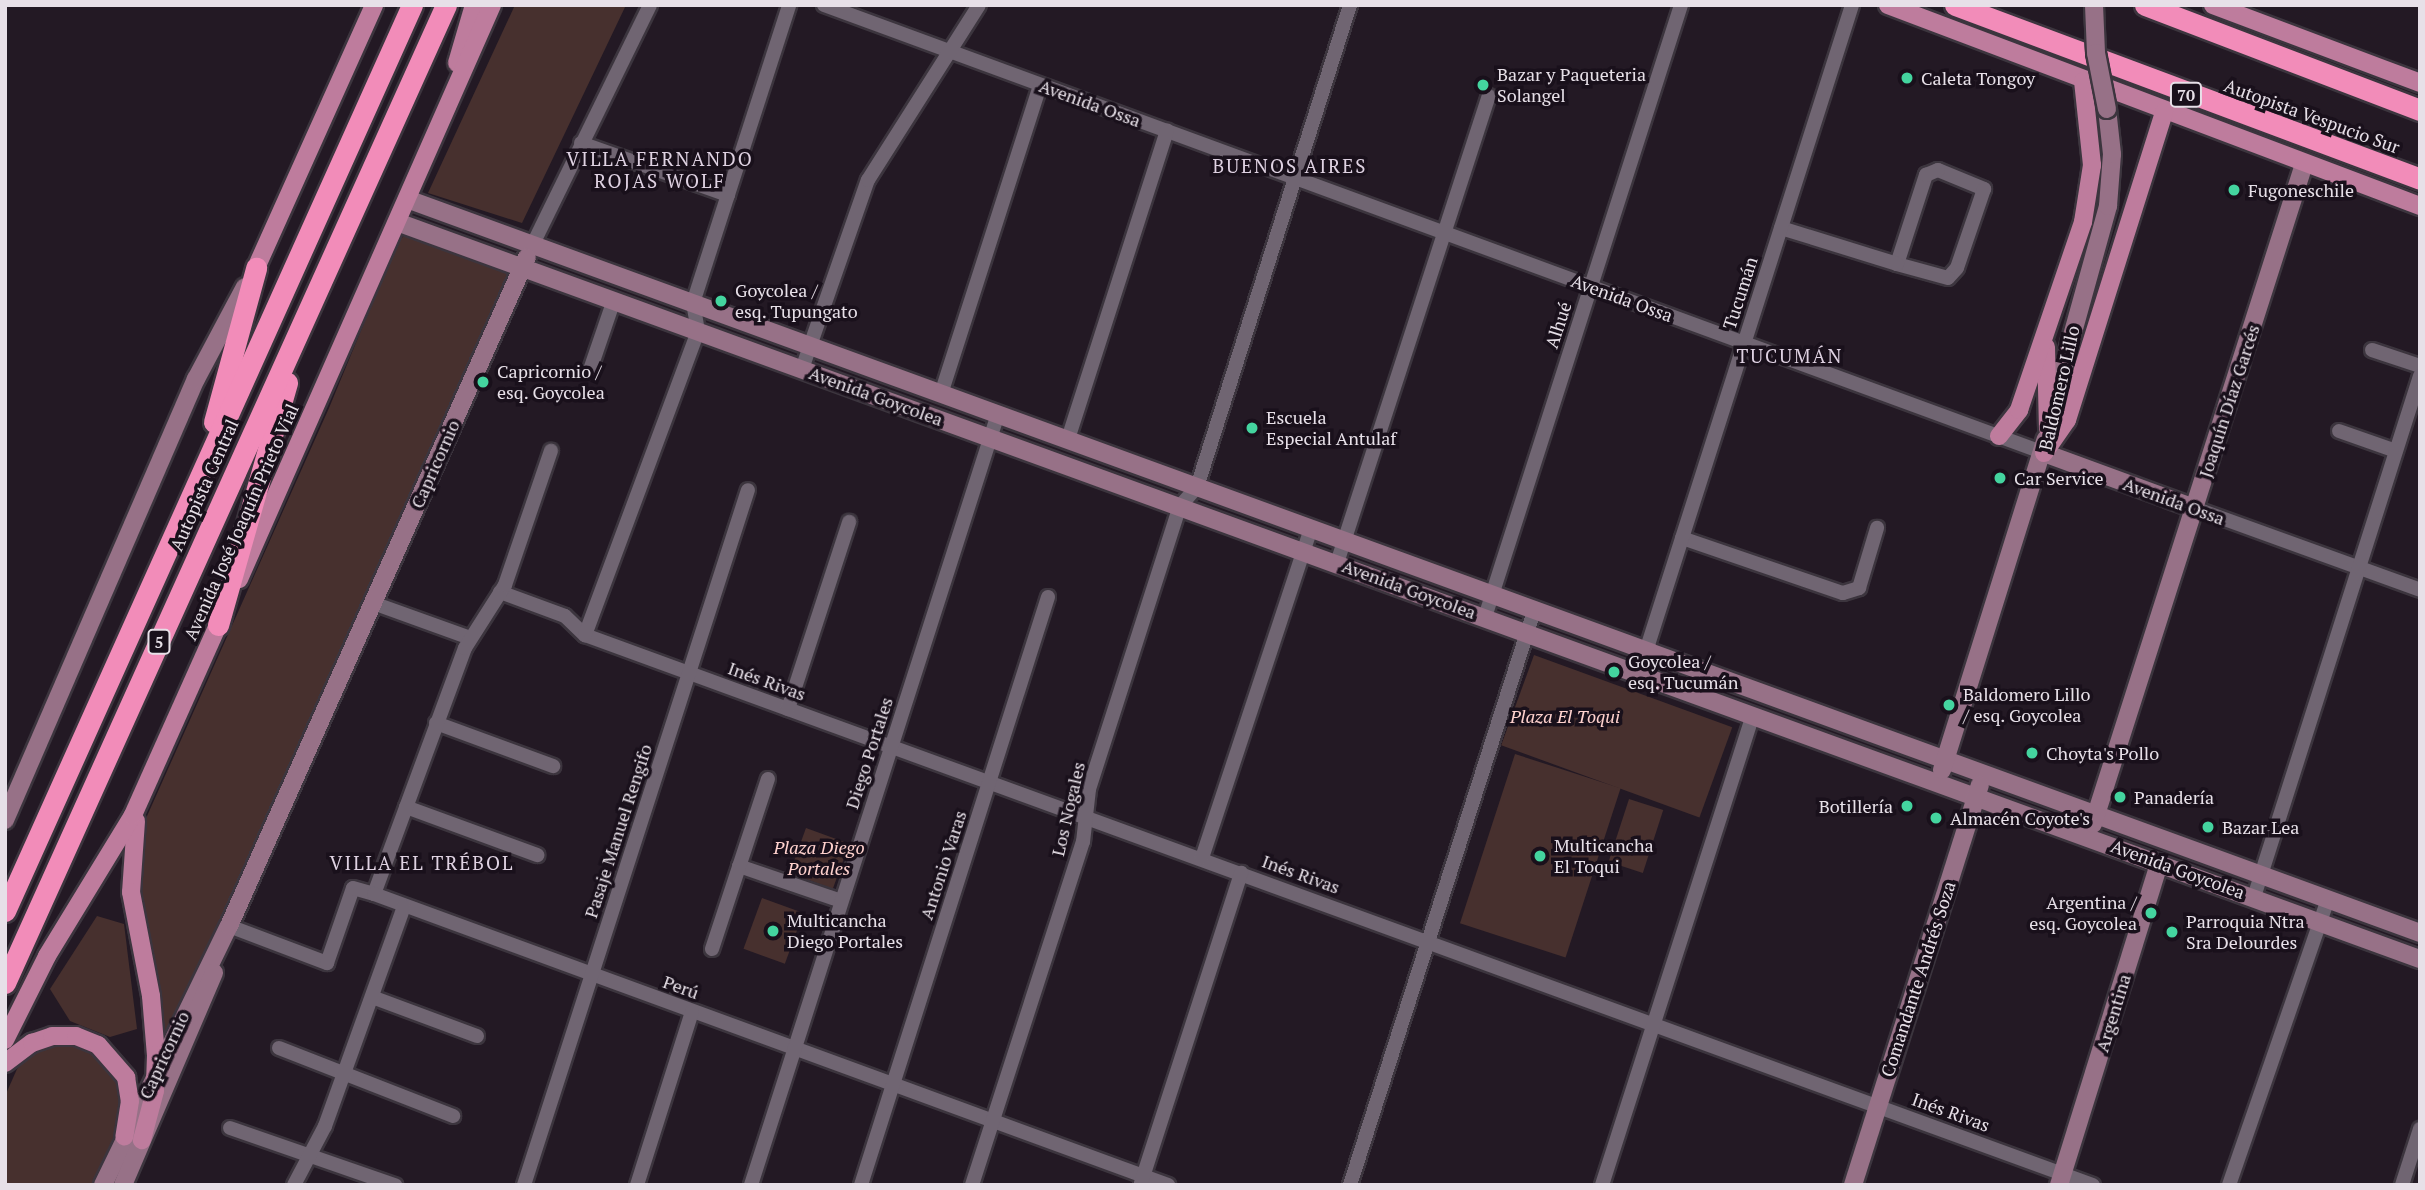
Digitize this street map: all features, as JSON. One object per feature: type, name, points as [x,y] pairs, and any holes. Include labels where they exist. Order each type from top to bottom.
[{"type":"highway","name":"Autopista Central","points":[[5,911],[412,5]]},
{"type":"highway","name":"Autopista Central","points":[[5,983],[446,5]]},
{"type":"highway","name":"Autopista Vespucio Sur","points":[[1955,5],[2234,113],[2420,179]]},
{"type":"highway","points":[[2145,5],[2420,110]]},
{"type":"highway","points":[[197,484],[256,268]]},
{"type":"highway","points":[[218,625],[312,301]]},
{"type":"main road","points":[[256,268],[374,5]]},
{"type":"main road","name":"Avenida José Joaquín Prieto Vial","points":[[440,124],[474,5]]},
{"type":"main road","name":"Avenida José Joaquín Prieto Vial","points":[[5,1040],[32,982],[105,866],[145,790],[492,5]]},
{"type":"main road","points":[[1888,5],[2164,112],[2420,206]]},
{"type":"main road","points":[[2214,5],[2420,83]]},
{"type":"main road","points":[[1999,436],[2019,410],[2050,323],[2090,185],[2091,146],[2083,81]]},
{"type":"main road","points":[[2044,453],[2067,420],[2164,112]]},
{"type":"main road","points":[[2048,428],[2046,351],[2050,323]]},
{"type":"main road","points":[[142,1140],[156,1075],[154,1017],[130,874],[134,834],[145,790]]},
{"type":"main road","points":[[5,1063],[32,1043],[52,1036],[76,1036],[98,1045],[126,1077],[130,1101],[124,1137]]},
{"type":"street","name":"Capricornio","points":[[103,1185],[124,1137],[229,926],[533,244],[650,5]]},
{"type":"street","points":[[585,635],[698,331],[693,303],[789,5]]},
{"type":"street","name":"Avenida Ossa","points":[[824,5],[2420,590]]},
{"type":"street","points":[[802,369],[859,200],[948,51],[979,5]]},
{"type":"street","points":[[1197,487],[1350,5]]},
{"type":"street","name":"Alhué","points":[[1485,617],[1681,5]]},
{"type":"street","name":"Tucumán","points":[[1639,673],[1852,5]]},
{"type":"street","name":"Baldomero Lillo","points":[[1938,782],[2044,453],[2048,428],[2108,206],[2112,154],[2107,109],[2096,53],[2094,5]]},
{"type":"street","points":[[941,394],[1040,85]]},
{"type":"street","points":[[1337,564],[1489,96]]},
{"type":"street","points":[[1068,439],[1167,131]]},
{"type":"street","points":[[581,144],[728,195]]},
{"type":"street","name":"Joaquín Díaz Garcés","points":[[2089,837],[2304,164]]},
{"type":"street","points":[[1781,228],[1897,264],[1943,278],[1953,276],[1983,187],[1938,170],[1928,171],[1897,264]]},
{"type":"street","name":"Avenida Goycolea","points":[[407,198],[2420,933]]},
{"type":"street","name":"Avenida Goycolea","points":[[397,222],[2420,958]]},
{"type":"street","points":[[6,817],[196,379],[256,268]]},
{"type":"street","points":[[590,370],[614,300]]},
{"type":"street","points":[[2372,350],[2420,366]]},
{"type":"street","points":[[2254,897],[2420,376]]},
{"type":"street","name":"Diego Portales","points":[[751,1185],[998,414]]},
{"type":"street","points":[[2339,430],[2396,451]]},
{"type":"street","points":[[229,926],[327,963],[353,888],[374,894],[436,723],[470,638],[500,592],[551,451]]},
{"type":"street","name":"Los Nogales","points":[[972,1185],[1083,842],[1089,789],[1180,506],[1197,487]]},
{"type":"street","name":"Pasaje Manuel Rengifo","points":[[524,1185],[748,490]]},
{"type":"street","points":[[788,709],[849,522]]},
{"type":"street","points":[[1682,538],[1843,593],[1859,588],[1877,528]]},
{"type":"street","points":[[1202,858],[1311,529]]},
{"type":"street","name":"Inés Rivas","points":[[500,592],[565,616],[585,635],[1878,1106],[2061,1179],[2093,1185]]},
{"type":"street","name":"Antonio Varas","points":[[861,1185],[1048,597]]},
{"type":"street","points":[[373,603],[470,638]]},
{"type":"street","points":[[1350,1185],[1534,611]]},
{"type":"street","points":[[1602,1185],[1754,715]]},
{"type":"street","points":[[436,723],[553,766]]},
{"type":"street","name":"Comandante Andrés Soza","points":[[1853,1185],[1983,774]]},
{"type":"street","points":[[712,949],[768,779]]},
{"type":"street","points":[[406,807],[537,855]]},
{"type":"street","name":"Argentina","points":[[2061,1179],[2166,841]]},
{"type":"street","points":[[739,866],[841,901]]},
{"type":"street","points":[[1142,1180],[1241,873]]},
{"type":"street","name":"Perú","points":[[374,894],[992,1121],[1142,1180],[1168,1185]]},
{"type":"street","points":[[2230,1185],[2318,921],[2328,899]]},
{"type":"street","points":[[293,1185],[325,1126],[404,907]]},
{"type":"street","name":"Capricornio","points":[[123,1185],[200,1014],[229,926]]},
{"type":"street","points":[[372,997],[477,1036]]},
{"type":"street","points":[[637,1185],[692,1012]]},
{"type":"street","points":[[279,1048],[453,1116]]},
{"type":"street","points":[[230,1128],[395,1185]]},
{"type":"street","points":[[2402,1185],[2420,1129]]},
{"type":"green space","points":[[515,5],[626,5],[522,223],[428,193]]},
{"type":"green space","points":[[409,232],[507,269],[508,281],[163,1047],[137,876],[139,834],[329,408],[398,241]]},
{"type":"green space","name":"Plaza El Toqui","points":[[1534,655],[1732,727],[1699,817],[1501,745]]},
{"type":"green space","name":"Multicancha El Toqui","points":[[1515,754],[1621,788],[1566,958],[1460,923]]},
{"type":"green space","points":[[1629,799],[1663,810],[1643,873],[1609,862]]},
{"type":"green space","name":"Plaza Diego Portales","points":[[806,828],[849,844],[833,889],[790,873]]},
{"type":"green space","name":"Multicancha Diego Portales","points":[[762,898],[803,913],[785,964],[744,949]]},
{"type":"green space","points":[[97,916],[124,924],[137,1029],[110,1037],[70,1021],[50,989]]},
{"type":"green space","points":[[66,1043],[84,1046],[114,1065],[129,1106],[97,1185],[5,1185],[5,1096],[17,1069],[34,1051]]},
{"type":"place","name":"Caleta Tongoy","points":[[1907,78]]},
{"type":"place","name":"Bazar y Paqueteria Solangel","points":[[1483,85]]},
{"type":"place","name":"Fugoneschile","points":[[2234,190]]},
{"type":"place","name":"Goycolea / esq. Tupungato","points":[[721,301]]},
{"type":"place","name":"Capricornio / esq. Goycolea","points":[[483,382]]},
{"type":"place","name":"Escuela Especial Antulaf","points":[[1252,428]]},
{"type":"place","name":"Car Service","points":[[2000,478]]},
{"type":"place","name":"Goycolea / esq. Tucumán","points":[[1614,672]]},
{"type":"place","name":"Baldomero Lillo / esq. Goycolea","points":[[1949,705]]},
{"type":"place","name":"Choyta's Pollo","points":[[2032,753]]},
{"type":"place","name":"Panadería","points":[[2120,797]]},
{"type":"place","name":"Botillería","points":[[1907,806]]},
{"type":"place","name":"Almacén Coyote's","points":[[1936,818]]},
{"type":"place","name":"Bazar Lea","points":[[2208,827]]},
{"type":"place","name":"Multicancha El Toqui","points":[[1540,856]]},
{"type":"place","name":"Argentina / esq. Goycolea","points":[[2151,913]]},
{"type":"place","name":"Multicancha Diego Portales","points":[[773,931]]},
{"type":"place","name":"Parroquia Ntra Sra Delourdes","points":[[2172,932]]},
{"type":"district","name":"BUENOS AIRES","points":[[1290,166]]},
{"type":"district","name":"VILLA FERNANDO ROJAS WOLF","points":[[660,170]]},
{"type":"district","name":"TUCUMÁN","points":[[1790,356]]},
{"type":"district","name":"VILLA EL TRÉBOL","points":[[422,863]]}]
